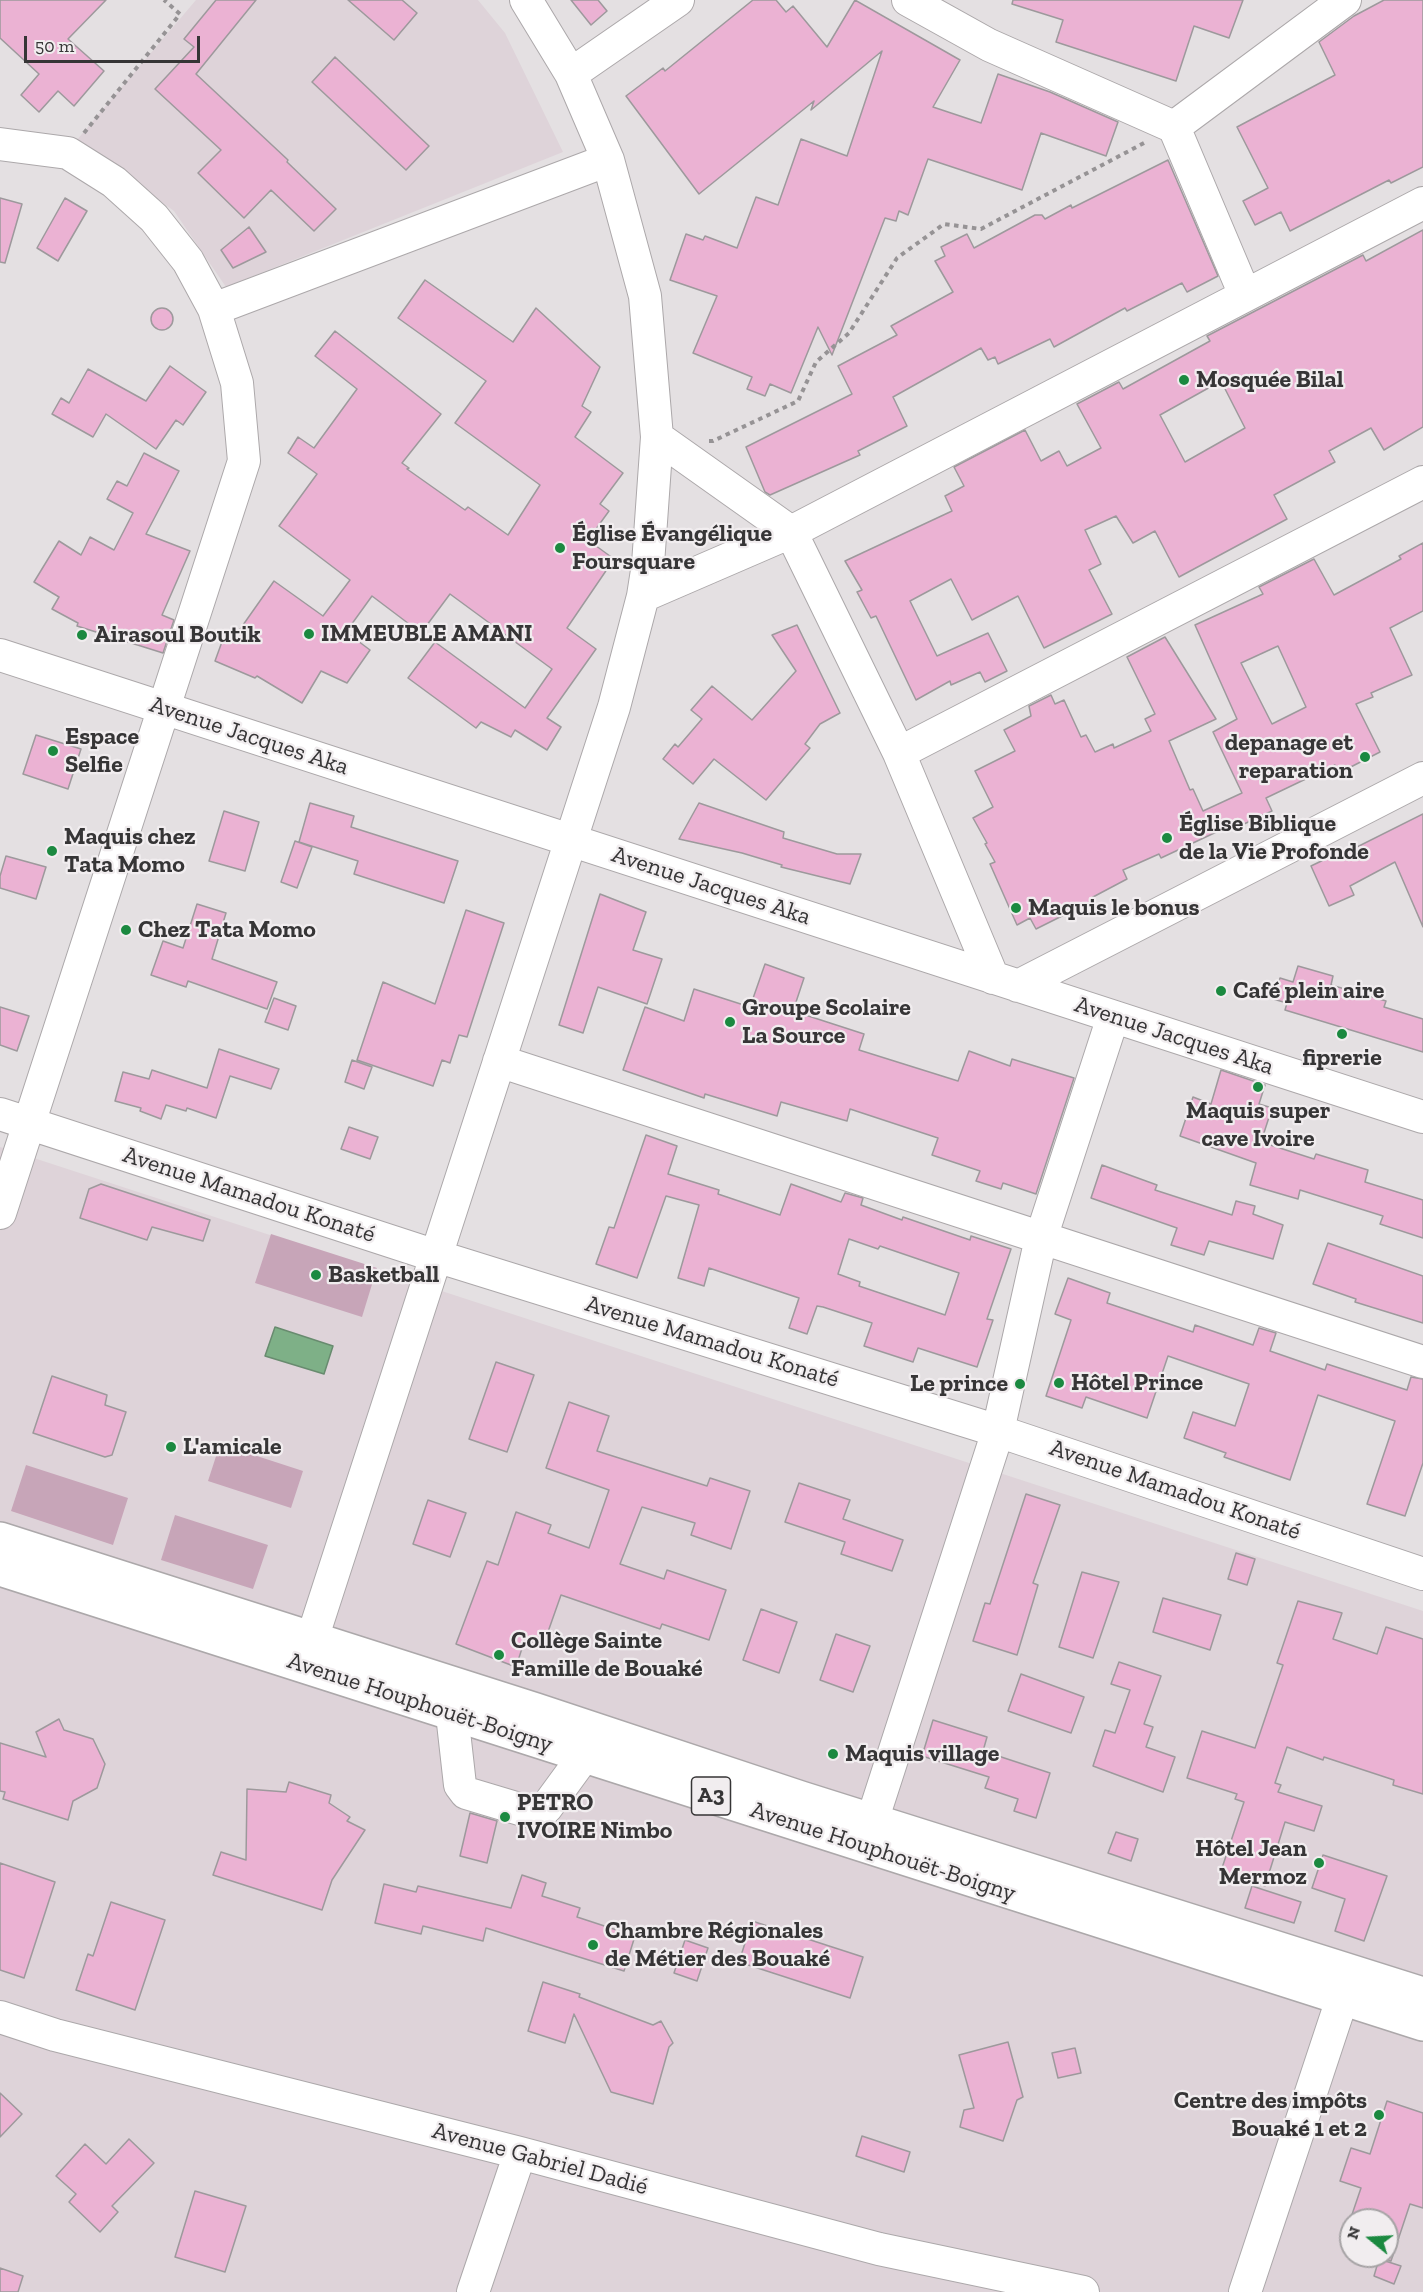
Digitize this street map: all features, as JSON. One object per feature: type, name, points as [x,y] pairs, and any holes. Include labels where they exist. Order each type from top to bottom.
[{"type":"highway","name":"Avenue Houphouët-Boigny","points":[[0,1539],[872,1821],[1423,1994]]},
{"type":"highway","name":"Avenue Houphouët-Boigny","points":[[0,1569],[1423,2024]]},
{"type":"street","points":[[312,1639],[614,707],[643,596],[648,564],[657,438],[645,296],[608,160],[571,74],[526,0]]},
{"type":"street","points":[[571,74],[678,0]]},
{"type":"street","points":[[908,0],[989,45],[1174,127],[1245,295]]},
{"type":"street","points":[[1174,127],[1346,0]]},
{"type":"street","points":[[0,144],[68,153],[114,182],[154,218],[188,261],[214,309],[237,383],[244,461],[164,708],[15,1119],[0,1213]]},
{"type":"street","points":[[214,309],[608,160]]},
{"type":"street","points":[[643,596],[792,531],[1423,203]]},
{"type":"street","points":[[657,438],[792,531],[1006,982],[1423,778]]},
{"type":"street","points":[[899,753],[1423,482]]},
{"type":"street","name":"Avenue Jacques Aka","points":[[0,655],[1423,1117]]},
{"type":"street","points":[[872,1821],[998,1431],[1041,1238],[1113,1017]]},
{"type":"street","points":[[499,1061],[1423,1362]]},
{"type":"street","name":"Avenue Mamadou Konaté","points":[[15,1119],[436,1256],[998,1431],[1423,1574]]},
{"type":"street","points":[[452,1714],[460,1785],[466,1793],[526,1811],[546,1809],[584,1756]]},
{"type":"street","points":[[1245,2292],[1342,1999]]},
{"type":"street","name":"Avenue Gabriel Dadié","points":[[0,2017],[55,2035],[520,2153],[879,2249],[1083,2292]]},
{"type":"street","points":[[474,2292],[520,2153]]},
{"type":"path","points":[[68,153],[180,14],[164,0]]},
{"type":"path","points":[[702,440],[713,441],[798,401],[816,362],[849,333],[897,258],[944,225],[981,229],[1174,127]]},
{"type":"shaded area","points":[[196,0],[478,0],[505,33],[563,152],[226,287],[174,211],[76,141]]},
{"type":"shaded area","points":[[0,1147],[1423,1611],[1423,2292],[0,2292]]},
{"type":"shaded area","name":"Basketball","points":[[271,1234],[377,1268],[362,1317],[255,1283]]},
{"type":"shaded area","points":[[275,1327],[333,1346],[324,1374],[265,1356]]},
{"type":"shaded area","points":[[220,1444],[303,1471],[291,1508],[208,1481]]},
{"type":"shaded area","points":[[26,1465],[128,1498],[113,1545],[11,1511]]},
{"type":"shaded area","points":[[175,1515],[268,1545],[253,1589],[161,1560]]},
{"type":"building","points":[[0,0],[106,0],[68,39],[104,71],[74,106],[58,91],[39,112],[21,95],[39,74],[0,38]]},
{"type":"building","points":[[216,0],[256,0],[196,74],[288,160],[287,162],[336,209],[314,231],[271,190],[244,218],[198,173],[221,150],[155,89],[194,47],[184,39]]},
{"type":"building","points":[[348,0],[402,0],[417,13],[394,40]]},
{"type":"building","points":[[571,0],[598,0],[607,11],[591,25]]},
{"type":"building","points":[[753,0],[776,0],[786,12],[793,6],[827,47],[855,0],[960,60],[933,107],[981,123],[998,74],[1050,92],[1118,122],[1106,156],[1041,133],[1022,190],[928,159],[908,215],[899,211],[896,221],[885,218],[832,355],[818,327],[791,393],[770,384],[765,396],[747,389],[752,377],[693,353],[717,296],[670,280],[686,234],[703,240],[705,236],[737,248],[756,197],[778,205],[801,139],[847,156],[882,51],[811,110],[814,101],[699,194],[626,96],[663,68],[665,71]]},
{"type":"building","points":[[1013,0],[1243,0],[1229,38],[1194,26],[1176,81],[1056,42],[1063,20],[1012,4]]},
{"type":"building","points":[[1384,0],[1423,0],[1423,167],[1391,183],[1389,180],[1290,231],[1281,212],[1255,225],[1243,201],[1268,188],[1237,127],[1335,75],[1319,42],[1354,16]]},
{"type":"building","points":[[335,57],[429,146],[406,170],[312,82]]},
{"type":"building","points":[[1168,160],[1218,276],[1187,292],[1182,283],[1127,311],[1125,308],[1054,347],[1050,339],[998,364],[995,357],[988,360],[981,348],[893,397],[907,426],[858,451],[860,455],[770,495],[765,492],[746,447],[852,394],[838,366],[897,335],[891,326],[953,292],[935,261],[945,256],[941,247],[967,234],[974,248],[1035,215],[1042,215],[1045,219],[1071,205],[1072,208]]},
{"type":"building","points":[[0,198],[22,204],[5,263],[0,262]]},
{"type":"building","points":[[65,198],[87,211],[58,261],[37,248]]},
{"type":"building","points":[[249,227],[266,252],[233,268],[221,250]]},
{"type":"building","points":[[1423,230],[1423,427],[1384,450],[1371,428],[1329,451],[1335,462],[1274,495],[1287,519],[1179,577],[1155,531],[1133,543],[1116,516],[1085,530],[1101,564],[1089,570],[1112,614],[1044,648],[1018,596],[972,620],[951,579],[910,601],[937,656],[988,633],[1007,671],[985,682],[980,672],[951,685],[950,681],[916,700],[876,616],[871,618],[857,592],[862,590],[845,561],[952,511],[945,496],[964,486],[954,467],[1025,430],[1041,461],[1059,451],[1067,466],[1101,448],[1077,404],[1119,382],[1123,389],[1210,341],[1207,336],[1363,255],[1366,261]],"holes":[[[1221,381],[1245,428],[1185,462],[1160,415]]]},
{"type":"building","points":[[425,280],[513,342],[536,308],[600,367],[582,406],[591,412],[575,437],[623,473],[600,504],[609,511],[588,540],[614,559],[567,628],[596,649],[547,718],[561,727],[547,750],[515,730],[511,737],[481,722],[476,728],[408,678],[435,642],[525,708],[552,669],[450,594],[421,633],[372,596],[346,632],[370,650],[347,683],[321,671],[302,703],[257,676],[255,678],[215,661],[223,639],[231,642],[274,581],[323,616],[350,580],[279,526],[317,474],[288,453],[298,437],[314,448],[357,389],[315,356],[335,331],[441,414],[402,463],[409,468],[407,469],[465,510],[468,507],[508,535],[540,485],[455,423],[486,381],[398,318]]},
{"type":"building","points":[[162,308],[170,311],[173,319],[170,327],[162,330],[154,327],[151,319],[154,311]]},
{"type":"building","points":[[170,366],[206,392],[183,425],[176,420],[156,449],[106,414],[93,437],[52,414],[61,398],[69,403],[88,369],[146,401]]},
{"type":"building","points":[[144,453],[179,471],[146,534],[190,551],[162,615],[174,620],[163,653],[77,626],[78,623],[52,609],[59,597],[34,582],[59,541],[81,555],[90,537],[114,550],[133,513],[107,499],[117,481],[127,486]]},
{"type":"building","points":[[1423,543],[1423,611],[1390,628],[1412,675],[1371,693],[1373,697],[1356,704],[1380,752],[1339,773],[1335,765],[1266,798],[1272,811],[1244,824],[1242,820],[1161,858],[1159,854],[1123,870],[1127,879],[1093,897],[1094,900],[1036,929],[1030,918],[1017,925],[990,864],[995,862],[973,818],[993,807],[975,771],[1015,751],[1004,730],[1031,716],[1029,706],[1051,695],[1055,704],[1064,700],[1081,737],[1086,735],[1095,752],[1113,744],[1114,748],[1151,731],[1145,719],[1155,714],[1127,657],[1165,637],[1216,719],[1169,741],[1190,790],[1193,789],[1203,811],[1242,793],[1213,732],[1237,719],[1195,625],[1263,594],[1259,587],[1314,559],[1334,595],[1401,559],[1399,556]],"holes":[[[1278,646],[1306,707],[1272,724],[1241,663]]]},
{"type":"building","points":[[797,625],[840,713],[820,724],[805,744],[810,748],[766,800],[714,759],[693,784],[663,759],[675,744],[678,747],[702,719],[691,710],[712,686],[752,720],[796,671],[772,635]]},
{"type":"building","points":[[36,735],[81,749],[68,789],[23,774]]},
{"type":"building","points":[[310,803],[354,816],[351,827],[458,861],[444,903],[354,874],[358,861],[299,842]]},
{"type":"building","points":[[699,803],[784,832],[783,838],[837,854],[861,854],[850,884],[781,867],[782,865],[742,853],[679,839]]},
{"type":"building","points":[[224,811],[259,822],[245,871],[209,861]]},
{"type":"building","points":[[1423,814],[1423,927],[1395,862],[1350,886],[1354,895],[1329,906],[1311,866],[1336,854],[1337,857]]},
{"type":"building","points":[[295,841],[312,847],[297,888],[281,882]]},
{"type":"building","points":[[6,856],[46,867],[36,899],[0,888],[0,876]]},
{"type":"building","points":[[600,894],[646,912],[633,950],[662,959],[647,1004],[598,987],[583,1033],[559,1025]]},
{"type":"building","points":[[197,904],[226,913],[212,959],[277,982],[267,1009],[188,981],[186,987],[151,975],[163,941],[183,948]]},
{"type":"building","points":[[466,910],[504,923],[467,1037],[459,1035],[450,1063],[442,1060],[433,1086],[357,1060],[383,982],[435,1004]]},
{"type":"building","points":[[765,964],[804,978],[793,1011],[864,1034],[859,1050],[958,1081],[969,1051],[1010,1066],[1012,1059],[1074,1078],[1036,1194],[1003,1183],[1001,1189],[976,1181],[980,1171],[932,1155],[938,1138],[850,1109],[847,1121],[781,1102],[777,1116],[705,1094],[704,1098],[623,1070],[645,1007],[684,1021],[694,989],[750,1007]]},
{"type":"building","points":[[1298,966],[1333,976],[1331,985],[1386,1001],[1384,1007],[1423,1019],[1423,1052],[1285,1010],[1287,1003],[1273,999],[1280,978],[1293,982]]},
{"type":"building","points":[[274,998],[296,1006],[288,1030],[265,1022]]},
{"type":"building","points":[[0,1007],[29,1016],[17,1051],[0,1045]]},
{"type":"building","points":[[219,1049],[279,1069],[271,1089],[230,1076],[216,1118],[187,1108],[186,1111],[166,1105],[161,1119],[140,1111],[141,1108],[115,1101],[123,1072],[149,1079],[152,1070],[207,1088]]},
{"type":"building","points":[[352,1060],[372,1067],[364,1089],[345,1082]]},
{"type":"building","points":[[1221,1070],[1265,1085],[1259,1104],[1272,1108],[1261,1142],[1314,1159],[1316,1154],[1368,1170],[1365,1182],[1423,1200],[1423,1238],[1380,1224],[1383,1216],[1300,1190],[1298,1199],[1250,1185],[1256,1163],[1180,1136],[1193,1097],[1211,1104]]},
{"type":"building","points":[[349,1127],[378,1137],[370,1159],[341,1149]]},
{"type":"building","points":[[646,1135],[677,1146],[668,1174],[719,1190],[718,1194],[780,1215],[791,1184],[841,1202],[845,1193],[863,1198],[861,1205],[902,1220],[903,1217],[970,1240],[971,1236],[1011,1249],[987,1319],[993,1320],[977,1367],[918,1348],[913,1362],[864,1346],[872,1323],[823,1307],[817,1306],[807,1334],[789,1328],[799,1298],[709,1268],[704,1286],[678,1278],[699,1205],[666,1196],[637,1278],[596,1264],[609,1227],[614,1228]],"holes":[[[849,1239],[878,1249],[880,1246],[959,1273],[945,1315],[859,1286],[860,1282],[838,1274]]]},
{"type":"building","points":[[1102,1165],[1157,1185],[1155,1190],[1232,1215],[1236,1201],[1255,1206],[1253,1214],[1283,1225],[1273,1259],[1209,1241],[1204,1255],[1171,1245],[1177,1228],[1091,1198]]},
{"type":"building","points":[[101,1184],[210,1220],[203,1241],[152,1227],[147,1240],[80,1218],[89,1189]]},
{"type":"building","points":[[1328,1243],[1423,1276],[1423,1323],[1355,1302],[1356,1299],[1313,1284]]},
{"type":"building","points":[[1068,1278],[1110,1293],[1107,1303],[1193,1332],[1195,1325],[1253,1345],[1259,1328],[1276,1333],[1270,1351],[1325,1370],[1327,1364],[1407,1390],[1411,1377],[1423,1379],[1423,1463],[1405,1516],[1367,1504],[1395,1421],[1318,1395],[1290,1480],[1224,1457],[1226,1453],[1184,1438],[1193,1412],[1235,1426],[1249,1384],[1168,1356],[1147,1418],[1086,1397],[1082,1408],[1046,1396],[1071,1320],[1055,1314]]},
{"type":"building","points":[[496,1362],[534,1375],[507,1452],[469,1439]]},
{"type":"building","points":[[52,1376],[107,1395],[105,1405],[126,1412],[112,1455],[105,1457],[33,1433]]},
{"type":"building","points":[[569,1402],[609,1416],[597,1451],[707,1486],[710,1478],[750,1491],[731,1549],[691,1535],[695,1523],[642,1507],[620,1564],[664,1579],[667,1570],[726,1590],[709,1640],[662,1624],[660,1629],[561,1595],[543,1646],[525,1639],[516,1667],[456,1644],[487,1561],[498,1565],[516,1512],[551,1525],[548,1533],[589,1548],[609,1490],[546,1468]]},
{"type":"building","points":[[799,1483],[850,1500],[843,1519],[903,1540],[892,1571],[841,1554],[845,1542],[785,1522]]},
{"type":"building","points":[[1026,1494],[1060,1505],[1033,1583],[1038,1585],[1017,1655],[973,1641],[985,1603],[990,1604]]},
{"type":"building","points":[[428,1500],[466,1513],[450,1557],[413,1544]]},
{"type":"building","points":[[1236,1553],[1255,1559],[1247,1585],[1228,1579]]},
{"type":"building","points":[[1082,1572],[1119,1582],[1093,1658],[1059,1647]]},
{"type":"building","points":[[1163,1598],[1221,1615],[1210,1650],[1153,1632]]},
{"type":"building","points":[[1298,1601],[1342,1613],[1333,1639],[1377,1654],[1386,1627],[1423,1639],[1423,1794],[1393,1785],[1394,1780],[1324,1757],[1323,1760],[1287,1747],[1275,1783],[1281,1785],[1278,1792],[1322,1806],[1314,1831],[1285,1822],[1265,1886],[1221,1871],[1244,1802],[1235,1799],[1237,1794],[1187,1778],[1202,1731],[1255,1748],[1283,1665],[1277,1663]]},
{"type":"building","points":[[761,1609],[797,1622],[779,1673],[743,1660]]},
{"type":"building","points":[[836,1634],[870,1646],[853,1692],[820,1680]]},
{"type":"building","points":[[1119,1662],[1161,1676],[1144,1724],[1153,1727],[1146,1747],[1175,1757],[1163,1792],[1093,1766],[1105,1730],[1115,1733],[1130,1690],[1111,1684]]},
{"type":"building","points":[[1021,1674],[1084,1697],[1071,1733],[1008,1711]]},
{"type":"building","points":[[59,1719],[64,1730],[93,1739],[105,1764],[97,1788],[73,1801],[68,1820],[3,1799],[5,1792],[0,1791],[0,1743],[46,1757],[36,1732]]},
{"type":"building","points":[[933,1720],[987,1737],[983,1751],[1050,1773],[1036,1818],[1014,1811],[1018,1799],[985,1788],[989,1777],[922,1756]]},
{"type":"building","points":[[289,1782],[331,1795],[329,1803],[350,1817],[347,1821],[365,1830],[332,1880],[322,1910],[213,1875],[221,1852],[246,1860],[247,1789],[286,1792]]},
{"type":"building","points":[[470,1813],[497,1821],[487,1863],[460,1856]]},
{"type":"building","points":[[1116,1832],[1138,1839],[1131,1861],[1108,1853]]},
{"type":"building","points":[[1323,1855],[1387,1876],[1364,1941],[1335,1931],[1345,1899],[1312,1888]]},
{"type":"building","points":[[0,1863],[55,1882],[24,1978],[0,1970]]},
{"type":"building","points":[[522,1875],[546,1883],[542,1896],[580,1908],[577,1917],[635,1936],[624,1971],[486,1928],[483,1941],[423,1926],[421,1934],[375,1923],[384,1884],[416,1892],[418,1886],[511,1908]]},
{"type":"building","points":[[1252,1886],[1301,1902],[1294,1923],[1245,1908]]},
{"type":"building","points":[[111,1902],[165,1920],[135,2010],[76,1990],[88,1954],[93,1956]]},
{"type":"building","points":[[752,1921],[863,1957],[850,1998],[739,1962]]},
{"type":"building","points":[[685,1940],[708,1948],[697,1981],[674,1973]]},
{"type":"building","points":[[543,1982],[580,1994],[579,1997],[653,2025],[661,2021],[673,2043],[669,2047],[653,2104],[611,2092],[574,2014],[565,2043],[528,2031]]},
{"type":"building","points":[[1008,2042],[1023,2097],[1017,2100],[1003,2141],[960,2127],[964,2110],[974,2108],[959,2055]]},
{"type":"building","points":[[1075,2048],[1081,2073],[1058,2078],[1052,2053]]},
{"type":"building","points":[[0,2093],[22,2114],[0,2137]]},
{"type":"building","points":[[1387,2101],[1423,2113],[1423,2208],[1410,2204],[1399,2237],[1399,2208],[1354,2208],[1361,2188],[1340,2181],[1351,2148],[1370,2154]]},
{"type":"building","points":[[862,2136],[910,2152],[904,2172],[856,2156]]},
{"type":"building","points":[[129,2139],[154,2163],[112,2206],[118,2212],[100,2232],[69,2202],[76,2194],[56,2176],[85,2144],[106,2164]]},
{"type":"building","points":[[195,2191],[246,2206],[225,2272],[175,2257]]},
{"type":"building","points":[[1399,2265],[1401,2266],[1394,2284],[1374,2276],[1376,2268],[1399,2268]]},
{"type":"building","points":[[0,2268],[23,2276],[18,2292],[0,2292]]},
{"type":"place","name":"Mosquée Bilal","points":[[1184,380]]},
{"type":"place","name":"Église Évangélique Foursquare","points":[[560,548]]},
{"type":"place","name":"IMMEUBLE AMANI","points":[[309,634]]},
{"type":"place","name":"Airasoul Boutik","points":[[82,635]]},
{"type":"place","name":"Espace Selfie","points":[[53,751]]},
{"type":"place","name":"depanage et reparation","points":[[1365,757]]},
{"type":"place","name":"Église Biblique de la Vie Profonde","points":[[1167,838]]},
{"type":"place","name":"Maquis chez Tata Momo","points":[[52,851]]},
{"type":"place","name":"Maquis le bonus","points":[[1016,908]]},
{"type":"place","name":"Chez Tata Momo","points":[[126,930]]},
{"type":"place","name":"Café plein aire","points":[[1221,991]]},
{"type":"place","name":"Groupe Scolaire La Source","points":[[730,1022]]},
{"type":"place","name":"fiprerie","points":[[1342,1034]]},
{"type":"place","name":"Maquis super cave Ivoire","points":[[1258,1087]]},
{"type":"place","name":"Basketball","points":[[316,1275]]},
{"type":"place","name":"Hôtel Prince","points":[[1059,1383]]},
{"type":"place","name":"Le prince","points":[[1020,1384]]},
{"type":"place","name":"L'amicale","points":[[171,1447]]},
{"type":"place","name":"Collège Sainte Famille de Bouaké","points":[[499,1655]]},
{"type":"place","name":"Maquis village","points":[[833,1754]]},
{"type":"place","name":"PETRO IVOIRE Nimbo","points":[[505,1817]]},
{"type":"place","name":"Hôtel Jean Mermoz","points":[[1319,1863]]},
{"type":"place","name":"Chambre Régionales de Métier des Bouaké","points":[[593,1945]]},
{"type":"place","name":"Centre des impôts Bouaké 1 et 2","points":[[1379,2115]]}]
